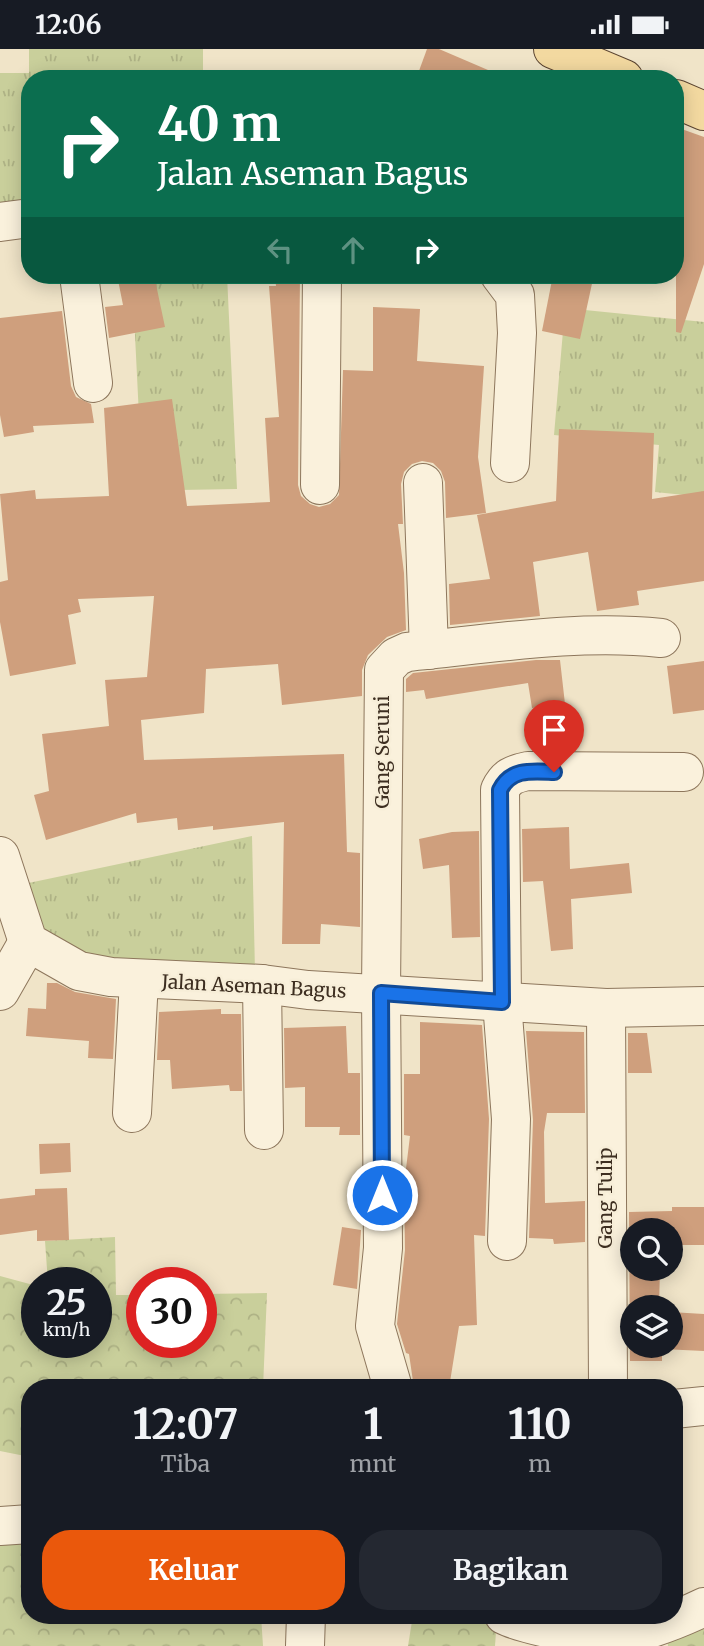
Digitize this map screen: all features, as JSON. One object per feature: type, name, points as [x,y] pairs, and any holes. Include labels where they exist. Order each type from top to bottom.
[{"type":"main road","points":[[566,52],[605,70]]},
{"type":"main road","points":[[684,102],[704,111]]},
{"type":"street","points":[[0,222],[21,219]]},
{"type":"street","points":[[80,284],[93,383]]},
{"type":"street","points":[[320,485],[322,284]]},
{"type":"street","points":[[507,284],[515,295],[517,333],[510,463]]},
{"type":"street","points":[[423,483],[429,650]]},
{"type":"street","name":"Gang Seruni","points":[[390,1379],[375,1326],[383,1248],[381,993],[384,670],[396,657],[407,652],[627,635],[662,638]]},
{"type":"street","points":[[507,1241],[512,1119],[502,1002],[498,800],[504,781],[514,774],[528,771],[684,772]]},
{"type":"street","points":[[0,856],[28,942],[0,991]]},
{"type":"street","name":"Jalan Aseman Bagus","points":[[28,942],[79,971],[139,980],[262,984],[308,990],[606,1008],[704,1006]]},
{"type":"street","points":[[132,1113],[139,980]]},
{"type":"street","points":[[262,984],[264,1130]]},
{"type":"street","name":"Gang Tulip","points":[[606,1008],[608,1379]]},
{"type":"street","points":[[683,1408],[704,1406]]},
{"type":"street","points":[[0,1526],[21,1525]]},
{"type":"street","points":[[683,1616],[704,1607]]},
{"type":"street","points":[[305,1646],[306,1624]]},
{"type":"street","points":[[555,1624],[611,1627],[631,1624]]},
{"type":"green space","points":[[29,49],[203,49],[203,70],[29,70]]},
{"type":"green space","points":[[0,73],[21,73],[21,219],[0,222]]},
{"type":"green space","points":[[132,284],[227,284],[237,489],[180,490],[143,497]]},
{"type":"green space","points":[[565,308],[704,322],[704,497],[655,492],[659,445],[554,435]]},
{"type":"green space","points":[[252,836],[255,972],[85,971],[0,889]]},
{"type":"green space","points":[[115,1237],[116,1295],[126,1295],[126,1358],[217,1358],[217,1294],[267,1293],[263,1379],[21,1379],[21,1455],[0,1451],[0,1276],[21,1282],[21,1358],[112,1358],[112,1267],[47,1267],[45,1241]]},
{"type":"green space","points":[[21,1515],[21,1624],[262,1624],[263,1646],[0,1646],[0,1516]]},
{"type":"green space","points":[[412,1624],[497,1624],[495,1646],[408,1646]]},
{"type":"green space","points":[[704,1625],[704,1646],[668,1646],[667,1637]]},
{"type":"building","points":[[427,49],[439,49],[488,70],[419,70]]},
{"type":"building","points":[[684,130],[704,137],[704,264],[681,333],[676,332],[676,284],[684,284]]},
{"type":"building","points":[[119,284],[156,284],[165,327],[109,338],[105,307],[123,305]]},
{"type":"building","points":[[300,284],[298,485],[301,496],[310,504],[319,507],[330,504],[339,495],[343,370],[373,371],[373,307],[420,309],[417,361],[484,366],[478,457],[486,513],[446,518],[445,482],[441,471],[433,463],[422,461],[412,464],[404,472],[401,484],[403,524],[398,524],[404,573],[406,630],[387,637],[368,655],[362,670],[362,696],[282,705],[278,664],[206,669],[204,713],[141,720],[144,760],[344,754],[347,852],[360,853],[360,927],[321,924],[320,944],[282,944],[284,822],[213,830],[213,826],[178,830],[177,818],[137,823],[136,813],[46,840],[34,795],[49,791],[42,734],[109,726],[105,680],[147,677],[154,596],[78,599],[81,612],[68,615],[76,664],[10,676],[0,622],[0,582],[8,580],[0,494],[35,490],[36,499],[109,496],[104,408],[172,399],[187,506],[270,502],[265,418],[279,417],[269,286]]},
{"type":"building","points":[[551,284],[592,284],[580,339],[542,331]]},
{"type":"building","points":[[62,311],[71,386],[76,397],[91,404],[94,423],[33,426],[34,432],[4,437],[0,415],[0,318]]},
{"type":"building","points":[[559,429],[654,433],[652,499],[704,491],[704,581],[637,591],[639,605],[597,611],[588,552],[533,562],[540,616],[450,625],[449,584],[490,579],[477,515],[556,501]]},
{"type":"building","points":[[536,660],[560,660],[565,704],[532,708],[528,683],[426,699],[424,690],[406,692],[406,679],[413,673]]},
{"type":"building","points":[[704,661],[704,710],[673,714],[667,666]]},
{"type":"building","points":[[569,827],[570,869],[629,863],[632,893],[571,899],[573,949],[551,951],[543,881],[523,882],[522,829]]},
{"type":"building","points":[[479,831],[480,937],[452,938],[449,865],[423,869],[419,839],[452,832]]},
{"type":"building","points":[[47,983],[57,983],[75,992],[116,999],[113,1059],[88,1058],[89,1041],[26,1036],[28,1008],[46,1009]]},
{"type":"building","points":[[221,1009],[221,1014],[241,1014],[242,1091],[230,1091],[229,1085],[172,1089],[170,1060],[157,1060],[159,1012]]},
{"type":"building","points":[[420,1022],[482,1025],[489,1119],[485,1236],[474,1235],[477,1325],[459,1326],[450,1379],[413,1379],[409,1354],[406,1353],[397,1324],[405,1250],[404,1185],[410,1136],[404,1135],[404,1074],[420,1074]]},
{"type":"building","points":[[346,1026],[348,1073],[360,1073],[360,1135],[339,1135],[340,1127],[305,1127],[305,1087],[285,1088],[284,1028]]},
{"type":"building","points":[[526,1031],[584,1032],[585,1113],[547,1113],[544,1132],[545,1203],[585,1201],[585,1242],[554,1244],[553,1239],[529,1238],[533,1120]]},
{"type":"building","points":[[628,1033],[647,1033],[652,1073],[628,1073]]},
{"type":"building","points":[[70,1143],[71,1172],[40,1174],[39,1144]]},
{"type":"building","points":[[67,1188],[69,1240],[37,1241],[37,1230],[0,1235],[0,1199],[35,1195],[35,1189]]},
{"type":"building","points":[[672,1207],[704,1207],[704,1245],[683,1245],[683,1218],[629,1218],[629,1212],[672,1211]]},
{"type":"building","points":[[342,1227],[361,1230],[357,1289],[333,1285]]},
{"type":"building","points":[[629,1281],[660,1281],[659,1295],[630,1295]]},
{"type":"building","points":[[683,1313],[704,1314],[704,1351],[683,1350]]},
{"type":"building","points":[[630,1358],[662,1358],[662,1361],[630,1361]]},
{"type":"route","points":[[382,1195],[381,993],[502,1002],[500,790],[504,781],[514,774],[528,771],[554,772]]}]
